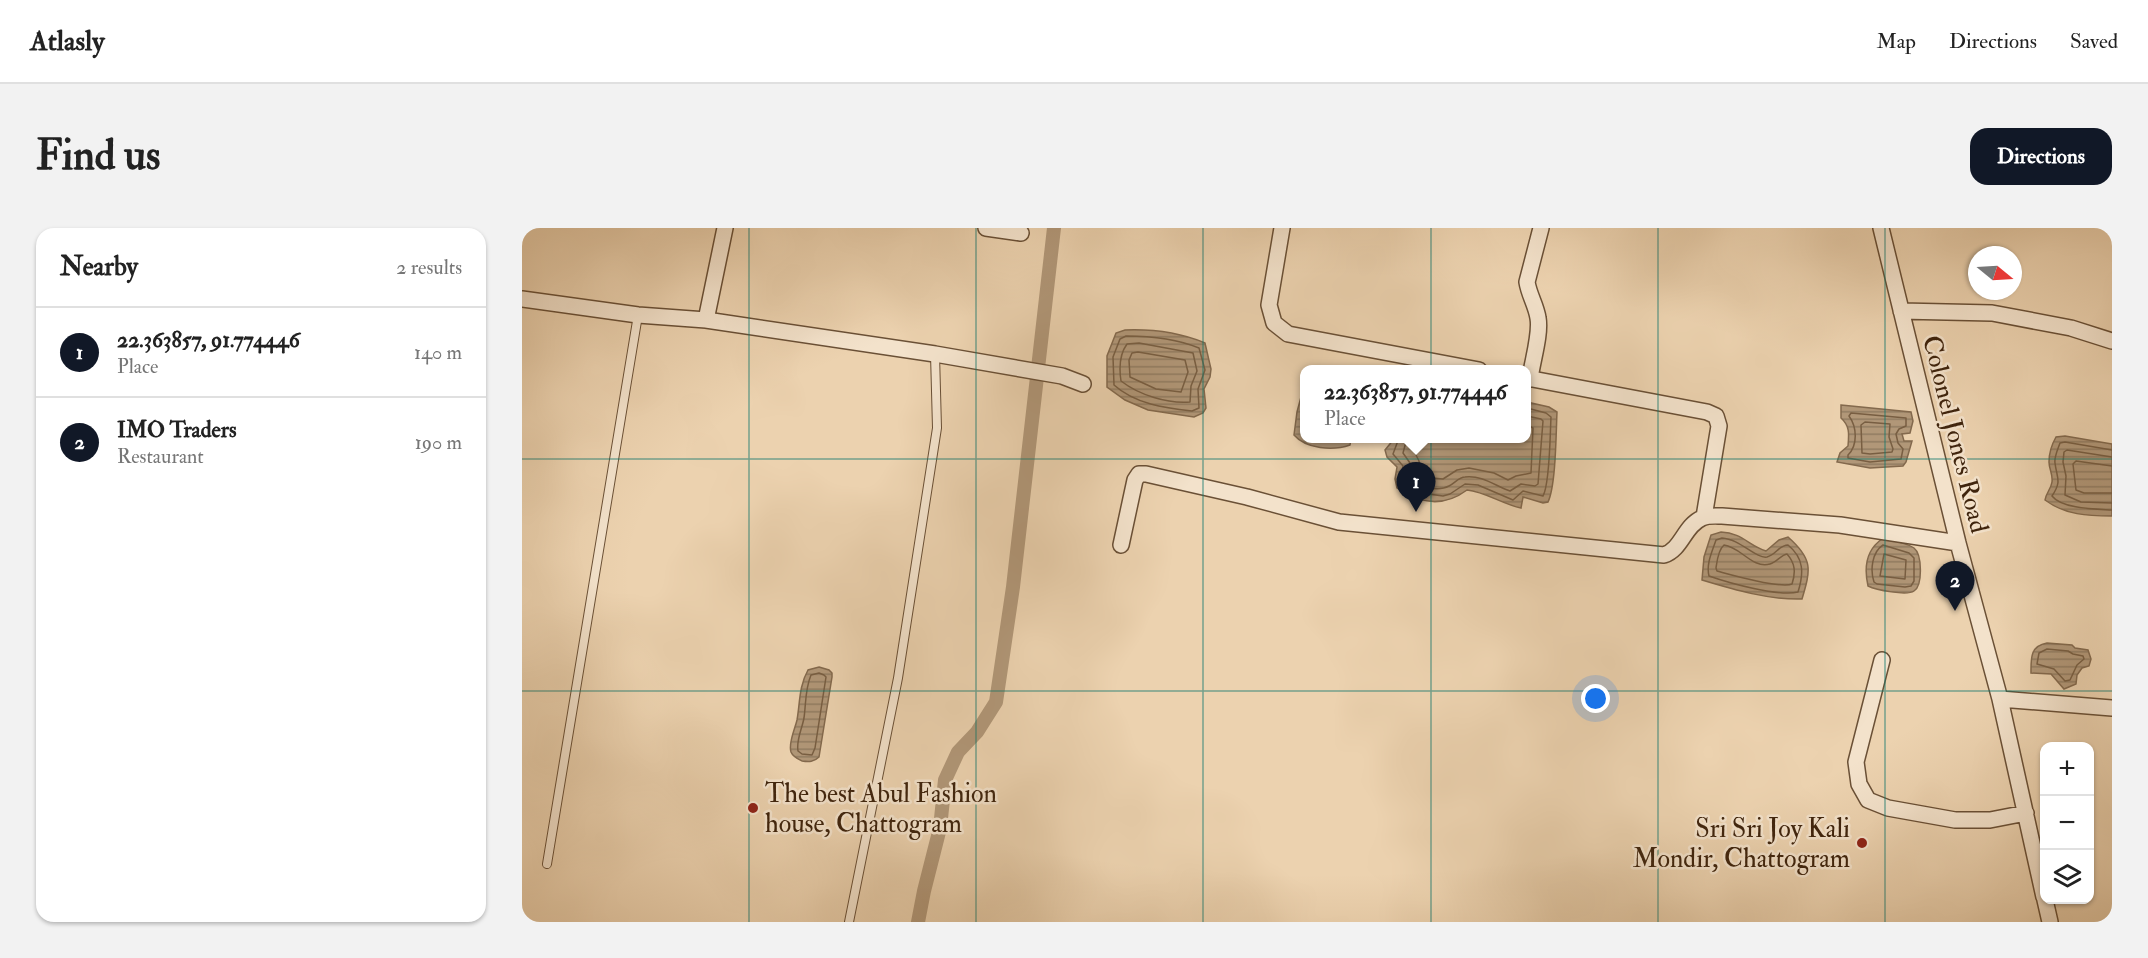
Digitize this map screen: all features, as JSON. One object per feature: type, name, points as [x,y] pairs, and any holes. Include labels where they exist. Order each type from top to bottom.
[{"type":"street","points":[[706,320],[724,228]]},
{"type":"street","points":[[986,228],[1021,233]]},
{"type":"street","points":[[1282,228],[1269,305],[1274,323],[1288,334],[1457,365]]},
{"type":"street","points":[[1531,365],[1539,321],[1527,282],[1540,228]]},
{"type":"street","name":"Colonel Jones Road","points":[[1881,228],[1958,543],[2000,699],[2040,876]]},
{"type":"street","points":[[522,299],[638,315],[706,320],[935,354],[1062,376],[1083,384]]},
{"type":"street","points":[[1901,311],[1992,313],[2071,328],[2112,341]]},
{"type":"street","points":[[1531,380],[1707,412],[1716,416],[1719,426],[1704,517]]},
{"type":"street","points":[[1121,545],[1135,480],[1139,474],[1247,497],[1339,522],[1664,555],[1674,551],[1691,525],[1704,517],[1722,516],[1840,525],[1958,543]]},
{"type":"street","points":[[1882,660],[1856,762],[1859,784],[1868,800],[1888,808],[1955,820],[1990,820],[2026,813]]},
{"type":"street","points":[[2000,699],[2112,708]]},
{"type":"street","name":"Colonel Jones Road","points":[[2046,904],[2050,922]]},
{"type":"lane","points":[[546,864],[638,315]]},
{"type":"lane","points":[[849,922],[898,678],[937,428],[935,354]]},
{"type":"water","points":[[1125,330],[1166,332],[1205,343],[1211,369],[1204,389],[1206,408],[1203,413],[1194,417],[1148,410],[1125,400],[1107,387],[1107,356],[1116,333]]},
{"type":"water","points":[[1300,401],[1300,440],[1294,435]]},
{"type":"water","points":[[1531,403],[1549,407],[1557,412],[1554,472],[1548,502],[1543,503],[1523,497],[1521,508],[1467,490],[1449,500],[1432,502],[1414,498],[1397,488],[1395,479],[1397,467],[1387,457],[1385,450],[1391,443],[1531,443]]},
{"type":"water","points":[[1841,405],[1911,412],[1913,421],[1910,433],[1902,434],[1904,441],[1912,441],[1903,466],[1870,468],[1837,462],[1840,453],[1848,446],[1849,434],[1841,418]]},
{"type":"water","points":[[2065,436],[2112,444],[2112,516],[2069,512],[2045,500],[2052,482],[2049,462],[2051,449],[2056,437]]},
{"type":"water","points":[[1305,443],[1350,443],[1336,448]]},
{"type":"water","points":[[1721,532],[1740,537],[1766,551],[1779,540],[1788,537],[1802,552],[1808,565],[1802,599],[1765,596],[1702,580],[1704,557],[1711,535]]},
{"type":"water","points":[[1882,539],[1907,544],[1917,551],[1920,576],[1914,591],[1898,593],[1868,586],[1866,573],[1869,554]]},
{"type":"water","points":[[2047,643],[2072,645],[2075,648],[2088,650],[2091,659],[2089,666],[2082,668],[2077,675],[2076,684],[2064,689],[2051,674],[2031,673],[2034,650]]},
{"type":"water","points":[[819,667],[829,670],[832,677],[819,757],[811,761],[802,761],[792,754],[791,740],[805,676],[808,670]]},
{"type":"waterway","points":[[918,922],[940,828],[945,780],[958,752],[977,732],[996,702],[1013,587],[1054,228]]},
{"type":"place","name":"22.363857, 91.774446","points":[[1416,512]]},
{"type":"place","name":"IMO Traders","points":[[1955,611]]},
{"type":"place","name":"The best Abul Fashion house, Chattogram","points":[[753,808]]},
{"type":"place","name":"Sri Sri Joy Kali Mondir, Chattogram","points":[[1862,843]]}]
